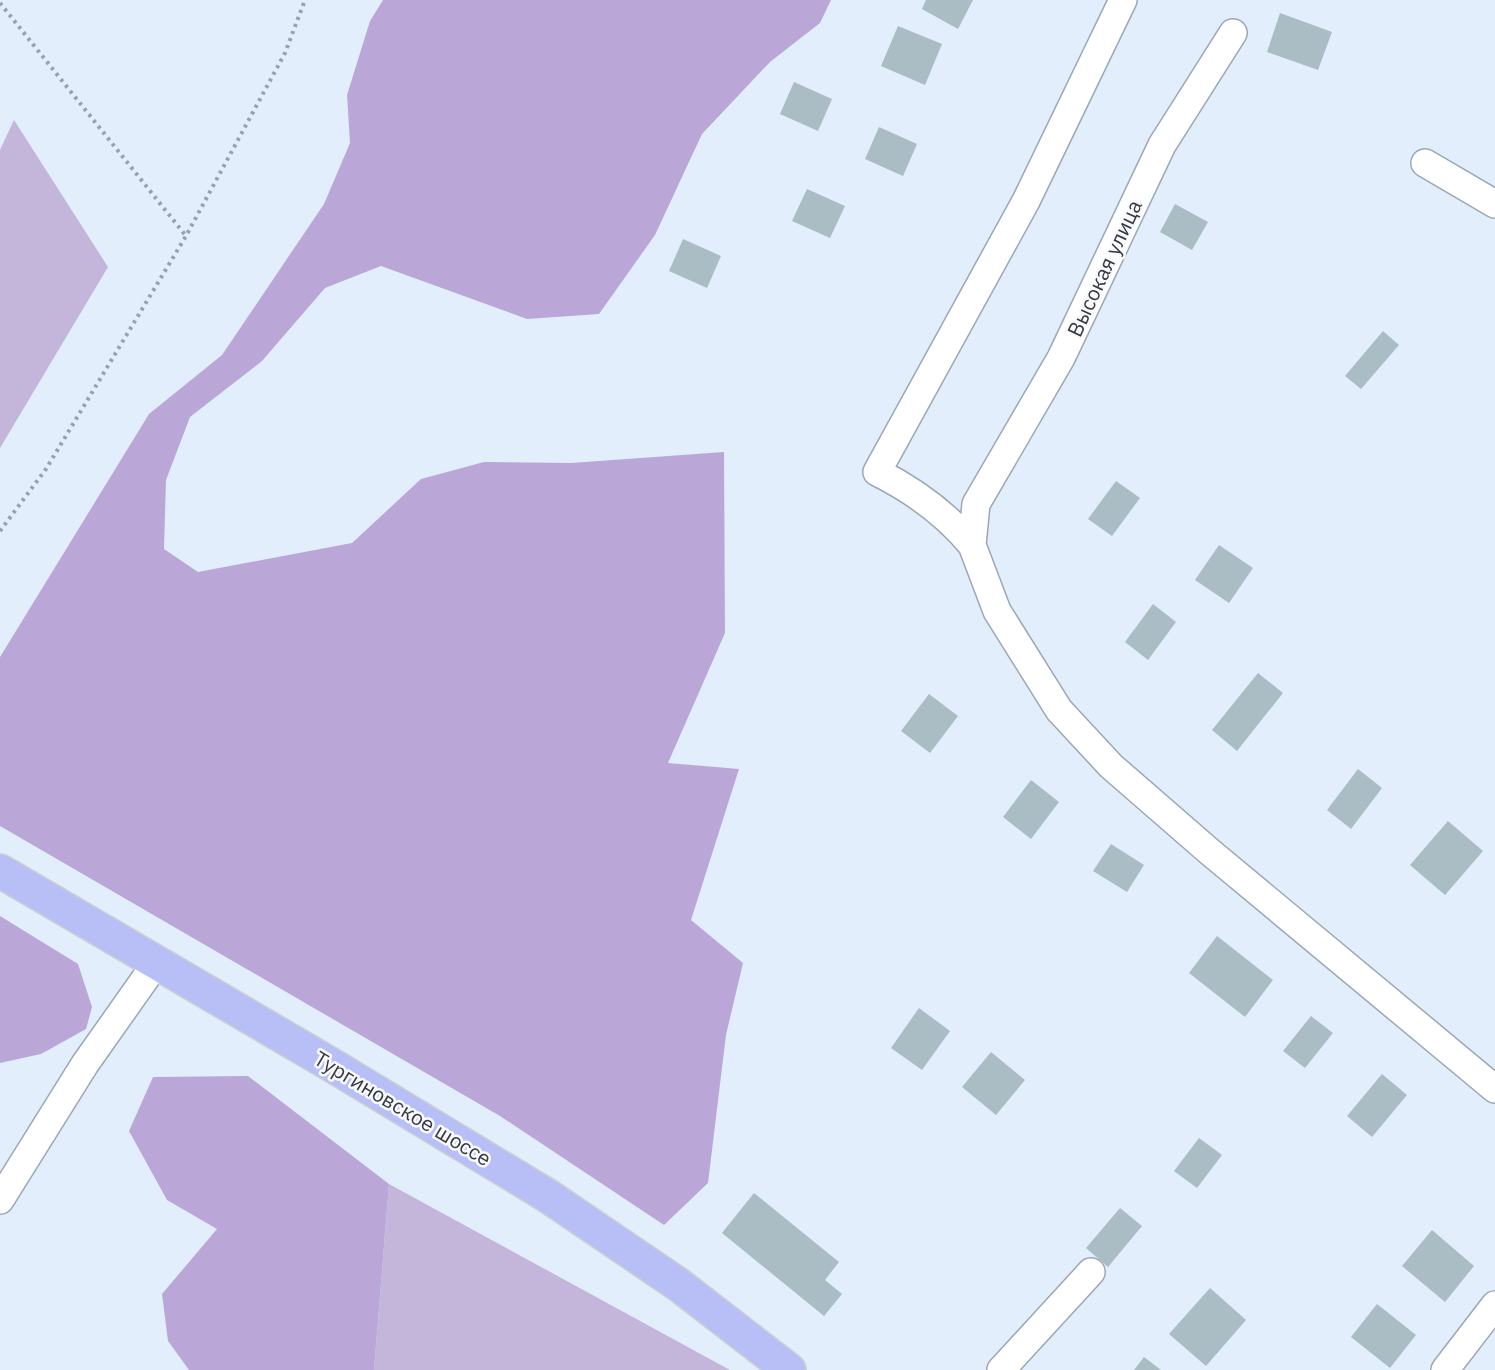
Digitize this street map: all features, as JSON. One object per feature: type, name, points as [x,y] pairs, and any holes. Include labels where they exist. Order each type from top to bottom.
[{"type":"main road","name":"Тургиновское шоссе","points":[[0,871],[330,1064],[595,1226],[679,1286],[789,1370]]},
{"type":"street","points":[[1123,0],[1026,201],[877,472],[906,487],[957,527],[972,545],[998,611],[1059,710],[1112,766],[1210,852],[1495,1089]]},
{"type":"street","name":"Высокая улица","points":[[972,545],[976,504],[1061,358],[1162,145],[1233,33]]},
{"type":"street","points":[[1425,163],[1495,204]]},
{"type":"street","points":[[0,1200],[85,1064],[157,962]]},
{"type":"street","points":[[1001,1370],[1091,1272]]},
{"type":"street","points":[[1445,1370],[1495,1305]]},
{"type":"path","points":[[0,531],[46,470],[186,236],[285,53],[305,0]]},
{"type":"path","points":[[0,3],[186,236]]},
{"type":"shaded area","points":[[383,0],[831,0],[820,23],[770,62],[702,134],[655,235],[599,314],[527,319],[381,266],[325,288],[262,361],[190,417],[166,480],[164,549],[198,572],[352,543],[421,479],[484,462],[571,463],[724,452],[725,633],[668,763],[739,769],[691,920],[743,963],[726,1035],[708,1183],[664,1225],[500,1116],[0,826],[0,657],[149,414],[222,355],[324,204],[350,143],[347,95],[370,21]]},
{"type":"shaded area","points":[[14,120],[108,267],[0,448],[0,150]]},
{"type":"shaded area","points":[[0,916],[78,964],[92,1007],[86,1029],[41,1054],[0,1063]]},
{"type":"shaded area","points":[[248,1076],[389,1184],[374,1370],[189,1370],[168,1341],[162,1294],[217,1229],[167,1200],[129,1131],[153,1077]]},
{"type":"shaded area","points":[[389,1184],[730,1370],[374,1370]]},
{"type":"building","points":[[926,0],[973,0],[958,29],[922,9]]},
{"type":"building","points":[[1280,13],[1332,32],[1318,70],[1267,52]]},
{"type":"building","points":[[898,26],[942,44],[925,85],[881,66]]},
{"type":"building","points":[[794,82],[832,99],[818,131],[780,114]]},
{"type":"building","points":[[879,127],[917,144],[903,176],[865,159]]},
{"type":"building","points":[[807,189],[845,206],[830,238],[792,221]]},
{"type":"building","points":[[1175,204],[1208,222],[1192,250],[1160,232]]},
{"type":"building","points":[[683,239],[721,256],[707,288],[669,271]]},
{"type":"building","points":[[1383,331],[1399,345],[1361,389],[1345,376]]},
{"type":"building","points":[[1116,481],[1140,498],[1112,536],[1088,519]]},
{"type":"building","points":[[1219,545],[1253,568],[1229,603],[1195,580]]},
{"type":"building","points":[[1153,604],[1176,622],[1148,660],[1125,642]]},
{"type":"building","points":[[1258,673],[1283,693],[1237,751],[1212,730]]},
{"type":"building","points":[[929,694],[958,716],[930,753],[901,731]]},
{"type":"building","points":[[1358,769],[1382,788],[1351,829],[1327,810]]},
{"type":"building","points":[[1031,780],[1059,802],[1031,839],[1003,817]]},
{"type":"building","points":[[1448,821],[1483,851],[1445,895],[1410,865]]},
{"type":"building","points":[[1111,844],[1144,865],[1127,892],[1093,871]]},
{"type":"building","points":[[1217,936],[1273,980],[1245,1017],[1189,973]]},
{"type":"building","points":[[919,1008],[950,1031],[922,1070],[891,1048]]},
{"type":"building","points":[[1311,1016],[1333,1033],[1305,1068],[1283,1051]]},
{"type":"building","points":[[991,1052],[1025,1080],[996,1115],[962,1087]]},
{"type":"building","points":[[1382,1074],[1407,1095],[1372,1137],[1347,1116]]},
{"type":"building","points":[[1199,1138],[1222,1155],[1197,1188],[1174,1171]]},
{"type":"building","points":[[754,1193],[839,1262],[825,1280],[842,1294],[824,1316],[722,1233]]},
{"type":"building","points":[[1120,1208],[1142,1226],[1108,1267],[1086,1248]]},
{"type":"building","points":[[1432,1230],[1474,1266],[1445,1302],[1402,1266]]},
{"type":"building","points":[[1210,1288],[1246,1320],[1206,1366],[1169,1334]]},
{"type":"building","points":[[1377,1304],[1416,1335],[1390,1368],[1351,1337]]},
{"type":"building","points":[[1144,1357],[1161,1370],[1134,1370]]}]
